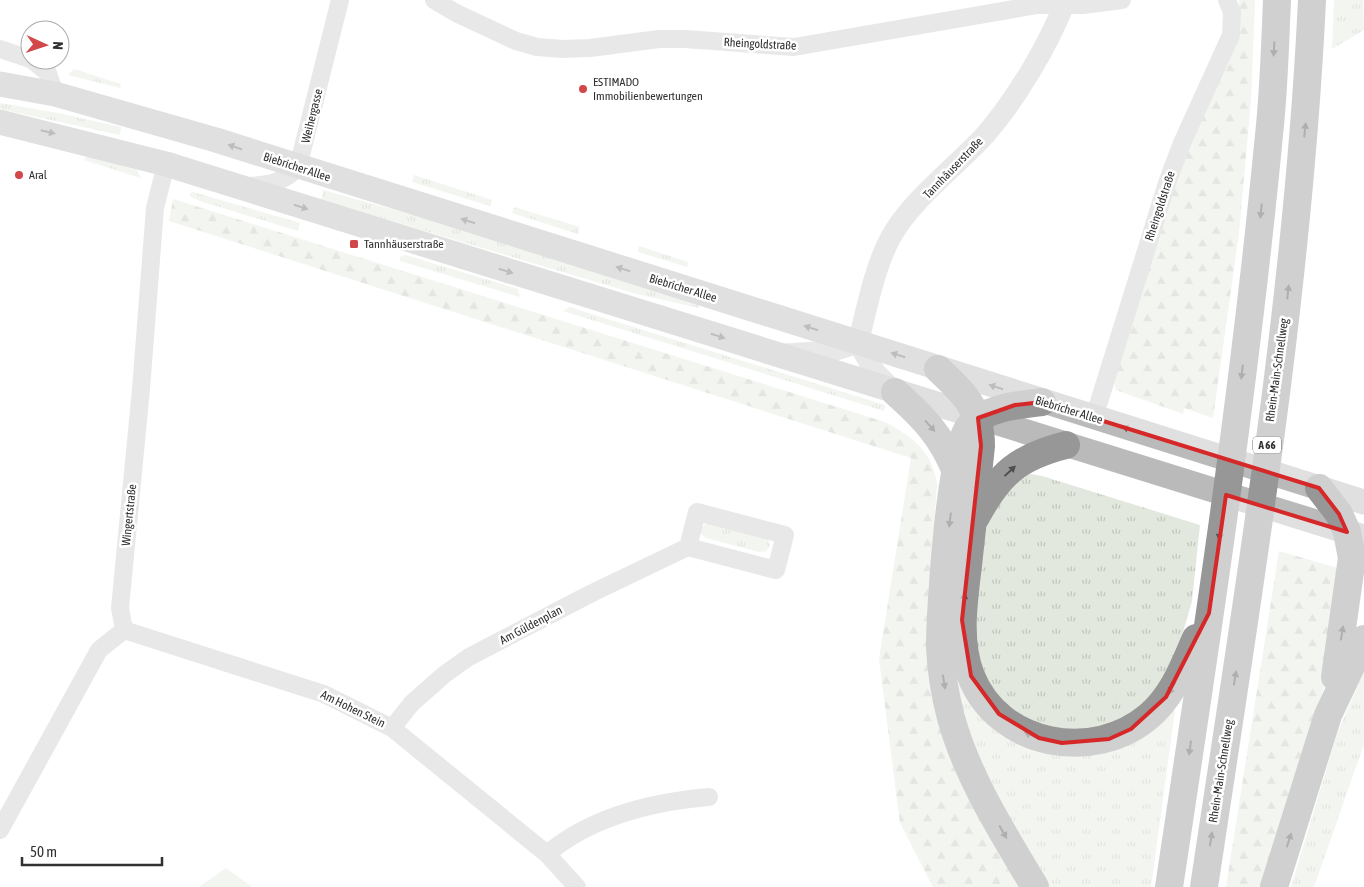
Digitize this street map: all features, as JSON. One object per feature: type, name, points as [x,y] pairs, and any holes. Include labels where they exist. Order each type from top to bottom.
[{"type":"highway","points":[[1169,887],[1234,439],[1266,161],[1277,0]]},
{"type":"highway","name":"Rhein-Main-Schnellweg","points":[[1204,887],[1247,596],[1288,295],[1306,116],[1312,0]]},
{"type":"highway","points":[[938,369],[954,384],[978,418],[981,446],[962,620],[964,649],[971,676],[983,697],[999,714],[1018,728],[1039,738],[1062,743],[1086,743],[1110,738],[1131,729],[1150,715],[1166,697],[1178,677],[1208,613]]},
{"type":"highway","points":[[895,392],[938,435],[946,448],[956,472]]},
{"type":"highway","points":[[1035,887],[981,794],[952,719],[944,683],[940,648],[941,613],[956,472],[963,435],[978,418],[1015,405],[1042,402]]},
{"type":"highway","points":[[972,525],[988,496],[1012,468],[1022,460],[1042,451],[1066,445]]},
{"type":"highway","points":[[1315,487],[1355,535],[1343,630],[1328,716]]},
{"type":"highway","points":[[1274,887],[1328,716],[1364,638]]},
{"type":"main road","name":"Biebricher Allee","points":[[0,84],[55,94],[176,128],[1364,502]]},
{"type":"main road","points":[[0,122],[166,164],[1355,535]]},
{"type":"main road","points":[[166,164],[176,128]]},
{"type":"street","name":"Weihergasse","points":[[298,167],[340,0]]},
{"type":"street","name":"Rheingoldstraße","points":[[434,0],[456,13],[516,41],[537,47],[563,49],[685,38],[794,47],[1037,5],[1065,2],[1083,5],[1122,0]]},
{"type":"street","name":"Rheingoldstraße","points":[[1094,418],[1168,180],[1182,143],[1231,35],[1233,20],[1227,0]]},
{"type":"street","name":"Tannhäuserstraße","points":[[858,343],[883,257],[891,238],[903,220],[992,125],[1037,57],[1065,2]]},
{"type":"street","points":[[0,49],[20,55]]},
{"type":"street","points":[[44,70],[48,73],[55,94]]},
{"type":"street","name":"Wingertstraße","points":[[124,630],[120,608],[141,389],[155,208],[166,164]]},
{"type":"street","points":[[238,186],[274,183],[289,176],[298,167]]},
{"type":"street","points":[[776,354],[833,351],[858,343],[876,372],[895,392]]},
{"type":"street","points":[[696,512],[785,535],[776,570],[688,547],[696,512]]},
{"type":"street","name":"Am Güldenplan","points":[[392,728],[412,703],[445,674],[469,658],[592,593],[688,547]]},
{"type":"street","points":[[0,830],[100,650],[124,630]]},
{"type":"street","name":"Am Hohen Stein","points":[[124,630],[324,694],[392,728],[546,854],[577,887]]},
{"type":"street","points":[[546,854],[568,837],[593,824],[651,805],[673,800],[709,797]]},
{"type":"highlighted area","points":[[1042,402],[1319,488],[1339,514],[1347,532],[1226,495],[1209,613],[1166,697],[1131,729],[1109,739],[1062,743],[1039,738],[999,714],[971,676],[962,620],[981,446],[978,418],[1015,405]]},
{"type":"green space","points":[[1239,0],[1255,0],[1251,100],[1239,233],[1213,418],[1184,408],[1183,414],[1116,390],[1113,377],[1182,163],[1235,47],[1240,32]]},
{"type":"green space","points":[[1334,0],[1363,0],[1364,30],[1332,49]]},
{"type":"green space","points":[[74,69],[121,84],[120,88],[68,75]]},
{"type":"green space","points":[[0,103],[121,127],[120,135],[0,109]]},
{"type":"green space","points":[[88,154],[137,170],[141,178],[84,160]]},
{"type":"green space","points":[[414,175],[492,200],[490,206],[412,182]]},
{"type":"green space","points":[[323,190],[452,226],[699,305],[699,308],[637,294],[321,200]]},
{"type":"green space","points":[[193,192],[300,223],[298,231],[200,201],[190,196],[190,193]]},
{"type":"green space","points":[[173,199],[885,422],[904,433],[920,446],[926,454],[931,462],[937,484],[928,613],[1021,887],[933,887],[900,823],[879,659],[911,458],[169,221]]},
{"type":"green space","points":[[514,207],[580,227],[578,234],[512,213]]},
{"type":"green space","points":[[639,246],[688,262],[687,267],[638,252]]},
{"type":"green space","points":[[405,255],[518,289],[520,297],[400,261],[400,257]]},
{"type":"green space","points":[[569,307],[885,405],[884,411],[563,311]]},
{"type":"green space","points":[[968,451],[988,519],[999,501],[1024,473],[1042,476],[1200,525],[1192,601],[1174,664],[1169,709],[1175,710],[1151,887],[1043,887],[990,798],[948,677]]},
{"type":"green space","points":[[707,523],[768,538],[770,546],[766,551],[759,552],[706,538],[701,534],[701,528]]},
{"type":"green space","points":[[1279,551],[1341,569],[1330,662],[1310,744],[1265,887],[1226,887]]},
{"type":"green space","points":[[1364,672],[1364,744],[1314,887],[1291,887],[1338,731]]},
{"type":"green space","points":[[226,868],[252,887],[199,887]]},
{"type":"place","name":"ESTIMADO Immobilienbewertungen","points":[[583,89]]},
{"type":"place","name":"Aral","points":[[19,175]]},
{"type":"place","name":"Tannhäuserstraße","points":[[354,244]]}]
